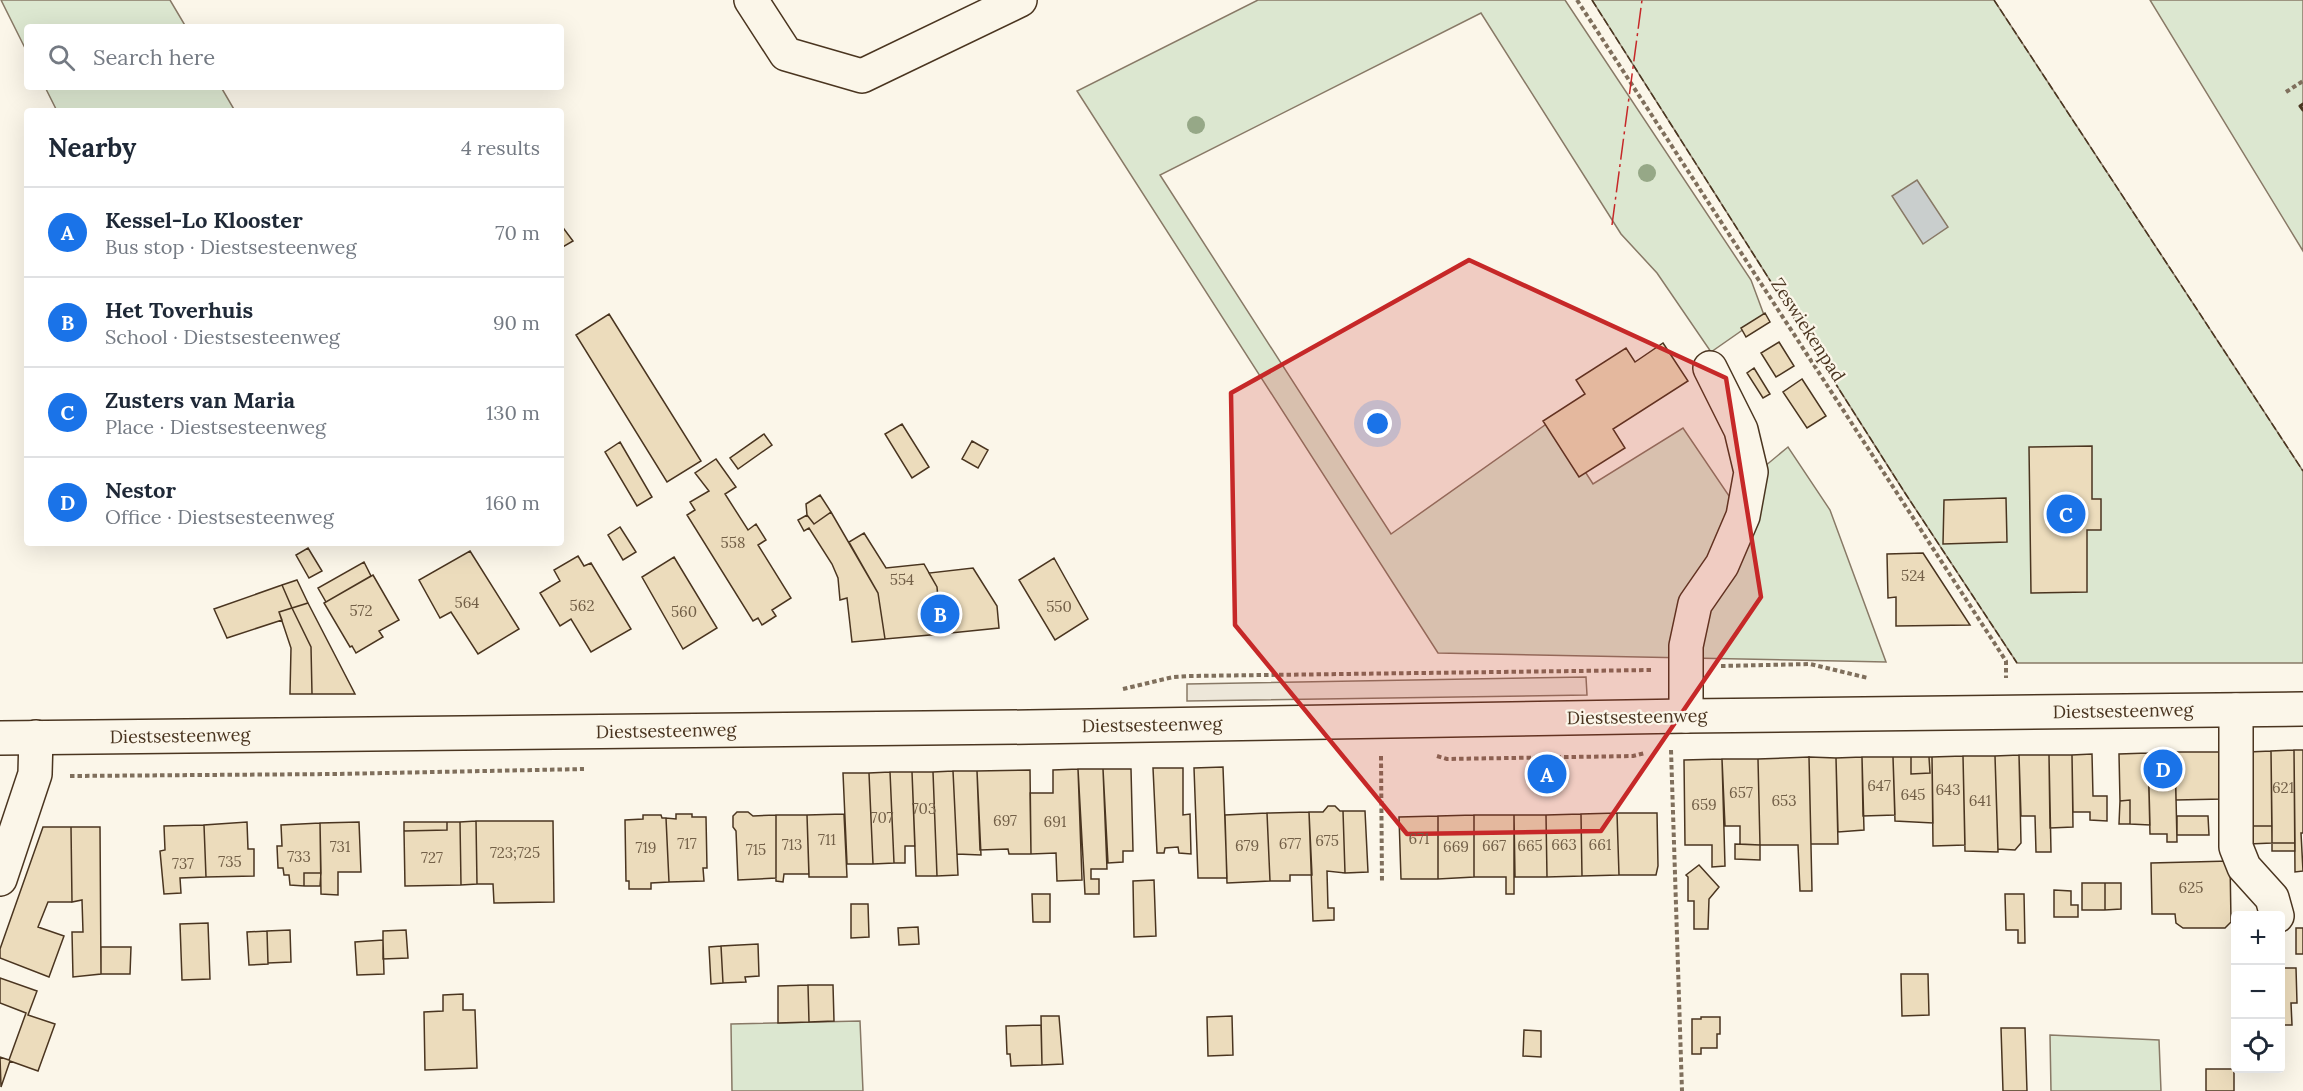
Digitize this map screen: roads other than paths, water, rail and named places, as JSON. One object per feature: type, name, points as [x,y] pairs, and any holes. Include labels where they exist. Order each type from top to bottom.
[{"type":"main road","points":[[751,0],[786,54],[862,76],[1020,0]]},
{"type":"main road","points":[[1678,716],[1686,666],[1686,646],[1695,604],[1722,565],[1743,516],[1751,472],[1741,430],[1710,368]]},
{"type":"main road","name":"Diestsesteenweg","points":[[0,738],[2303,709]]},
{"type":"main road","points":[[2236,710],[2236,847],[2244,867],[2272,898],[2276,911]]},
{"type":"main road","points":[[0,879],[35,774],[36,737]]},
{"type":"place","name":"Zusters van Maria","points":[[2066,514]]},
{"type":"place","name":"Het Toverhuis","points":[[940,614]]},
{"type":"place","name":"Nestor","points":[[2163,769]]},
{"type":"place","name":"Kessel-Lo Klooster","points":[[1547,774]]}]
